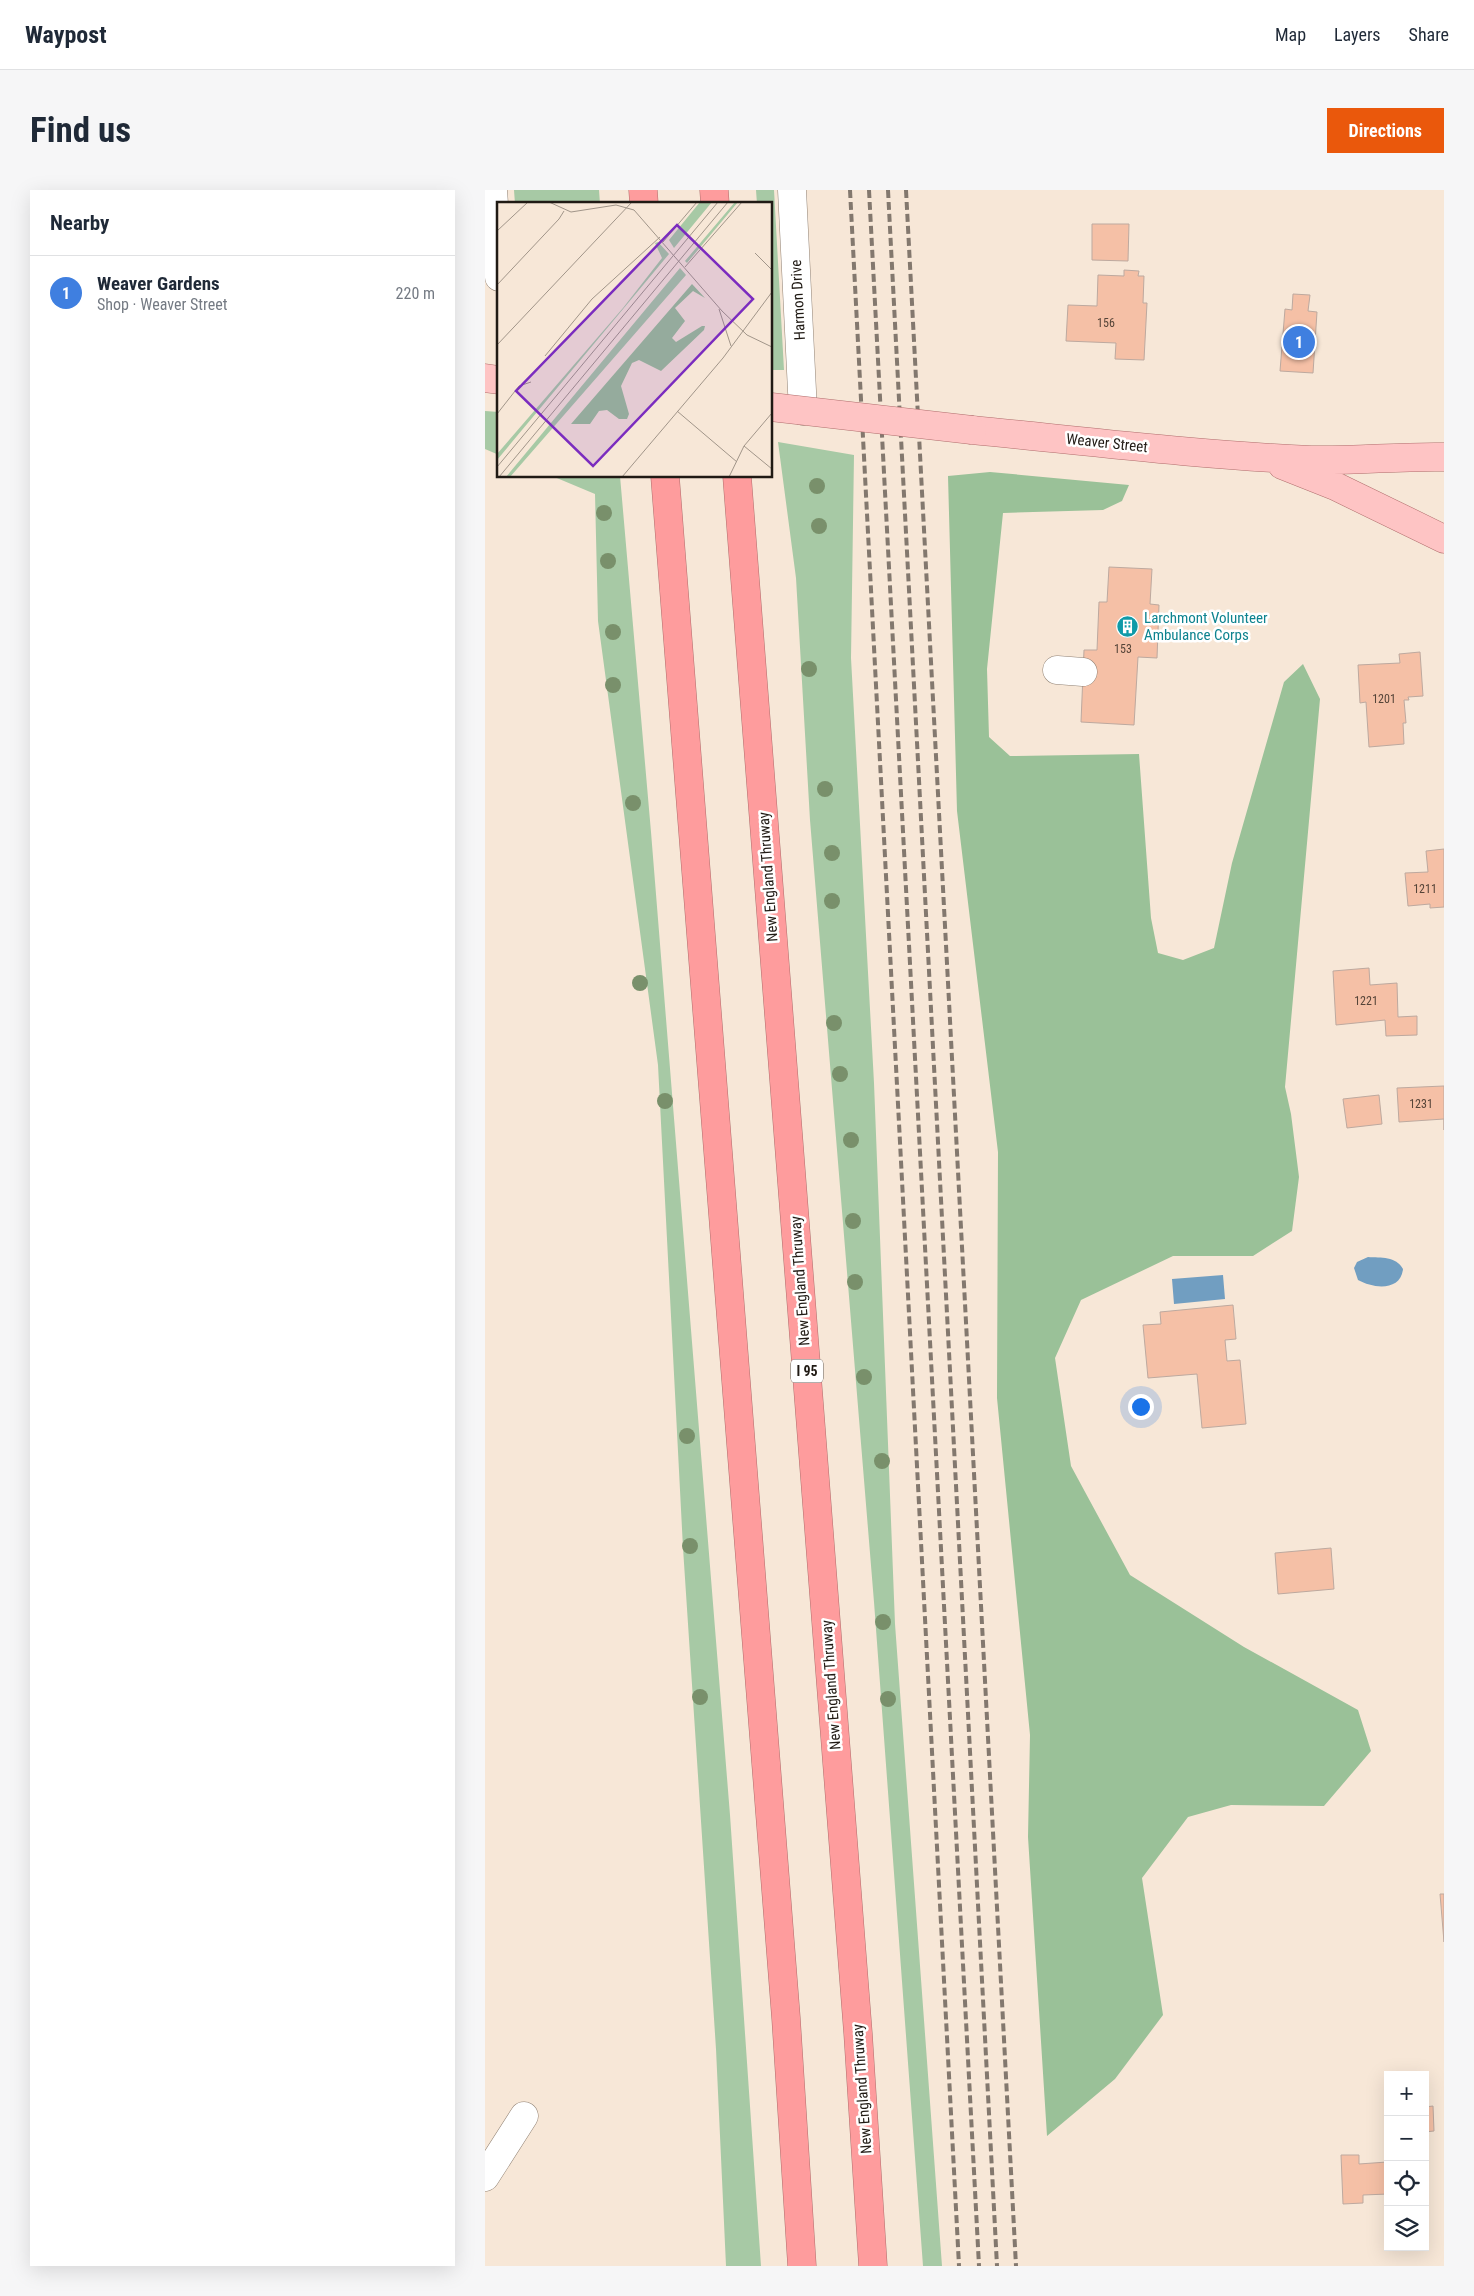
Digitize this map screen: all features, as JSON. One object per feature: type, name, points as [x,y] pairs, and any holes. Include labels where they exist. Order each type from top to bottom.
[{"type":"highway","points":[[665,478],[785,2008],[802,2266]]},
{"type":"highway","name":"New England Thruway","points":[[737,478],[856,2003],[873,2266]]},
{"type":"main road","name":"Weaver Street","points":[[773,407],[972,430],[1262,457],[1315,460],[1407,456],[1444,458]]},
{"type":"main road","points":[[1262,457],[1335,486],[1444,539]]},
{"type":"street","points":[[493,190],[497,248]]},
{"type":"street","name":"Harmon Drive","points":[[793,190],[803,411]]},
{"type":"street","points":[[485,2177],[525,2116]]},
{"type":"green space","points":[[514,190],[599,190],[600,202],[515,202]]},
{"type":"green space","points":[[756,190],[774,190],[784,370],[773,370],[773,202],[757,202]]},
{"type":"green space","points":[[485,411],[497,412],[497,454],[485,449]]},
{"type":"green space","points":[[778,442],[854,455],[851,658],[874,1083],[895,1624],[942,2266],[923,2266],[874,1602],[810,820],[796,578]]},
{"type":"green space","points":[[990,472],[1129,485],[1122,501],[1103,510],[1003,513],[987,669],[989,737],[1010,756],[1139,754],[1151,918],[1158,953],[1183,960],[1214,948],[1232,863],[1284,682],[1303,664],[1320,699],[1285,1087],[1291,1114],[1299,1177],[1292,1231],[1253,1256],[1173,1256],[1081,1300],[1055,1358],[1071,1466],[1130,1575],[1244,1647],[1358,1710],[1371,1751],[1324,1806],[1231,1805],[1188,1817],[1142,1878],[1163,2015],[1115,2079],[1047,2136],[1028,1837],[1030,1735],[997,1398],[998,1152],[957,811],[948,476]]},
{"type":"green space","points":[[557,478],[620,478],[651,832],[730,1815],[761,2266],[726,2266],[716,2049],[683,1548],[658,1065],[598,621],[595,494]]},
{"type":"water","points":[[1368,1257],[1388,1258],[1396,1262],[1403,1269],[1401,1276],[1392,1285],[1386,1286],[1371,1285],[1358,1280],[1354,1268],[1357,1262]]},
{"type":"water","points":[[1223,1275],[1225,1299],[1174,1304],[1172,1279]]},
{"type":"building","points":[[1092,224],[1129,224],[1128,261],[1092,260]]},
{"type":"building","points":[[1124,270],[1139,271],[1138,276],[1144,276],[1143,303],[1147,303],[1144,360],[1115,359],[1116,343],[1066,341],[1068,305],[1097,306],[1098,275],[1124,276]]},
{"type":"building","points":[[1293,294],[1310,295],[1308,311],[1317,312],[1313,373],[1280,371],[1285,309],[1292,310]]},
{"type":"building","name":"Larchmont Volunteer Ambulance Corps","points":[[1109,567],[1152,569],[1150,604],[1159,605],[1157,658],[1138,657],[1134,725],[1081,722],[1084,650],[1097,650],[1099,602],[1107,602]]},
{"type":"building","points":[[1420,652],[1423,696],[1408,697],[1409,700],[1404,700],[1406,723],[1403,723],[1404,744],[1369,747],[1366,702],[1360,703],[1358,665],[1400,663],[1399,654]]},
{"type":"building","points":[[1444,849],[1444,907],[1430,908],[1430,904],[1408,906],[1405,873],[1428,872],[1426,851]]},
{"type":"building","points":[[1369,968],[1370,985],[1397,983],[1398,1017],[1417,1016],[1417,1035],[1386,1036],[1385,1020],[1336,1025],[1333,971]]},
{"type":"building","points":[[1444,1086],[1444,1119],[1399,1122],[1397,1088]]},
{"type":"building","points":[[1379,1095],[1382,1124],[1347,1128],[1343,1099]]},
{"type":"building","points":[[1233,1305],[1236,1339],[1225,1340],[1227,1361],[1240,1360],[1246,1424],[1202,1428],[1197,1374],[1148,1378],[1143,1325],[1161,1324],[1160,1312]]},
{"type":"building","points":[[1331,1548],[1334,1589],[1278,1594],[1275,1553]]},
{"type":"building","points":[[1440,1894],[1444,1894],[1444,1942]]},
{"type":"building","points":[[1429,2106],[1433,2106],[1434,2131],[1429,2132],[1429,2116]]},
{"type":"building","points":[[1341,2155],[1359,2155],[1359,2164],[1384,2162],[1384,2194],[1363,2195],[1363,2203],[1343,2204]]},
{"type":"railway","points":[[850,190],[959,2266]]},
{"type":"railway","points":[[869,190],[979,2266]]},
{"type":"railway","points":[[888,190],[997,2266]]},
{"type":"railway","points":[[906,190],[1016,2266]]},
{"type":"place","name":"Weaver Gardens","points":[[1299,342]]},
{"type":"place","name":"Larchmont Volunteer Ambulance Corps","points":[[1128,627]]}]
